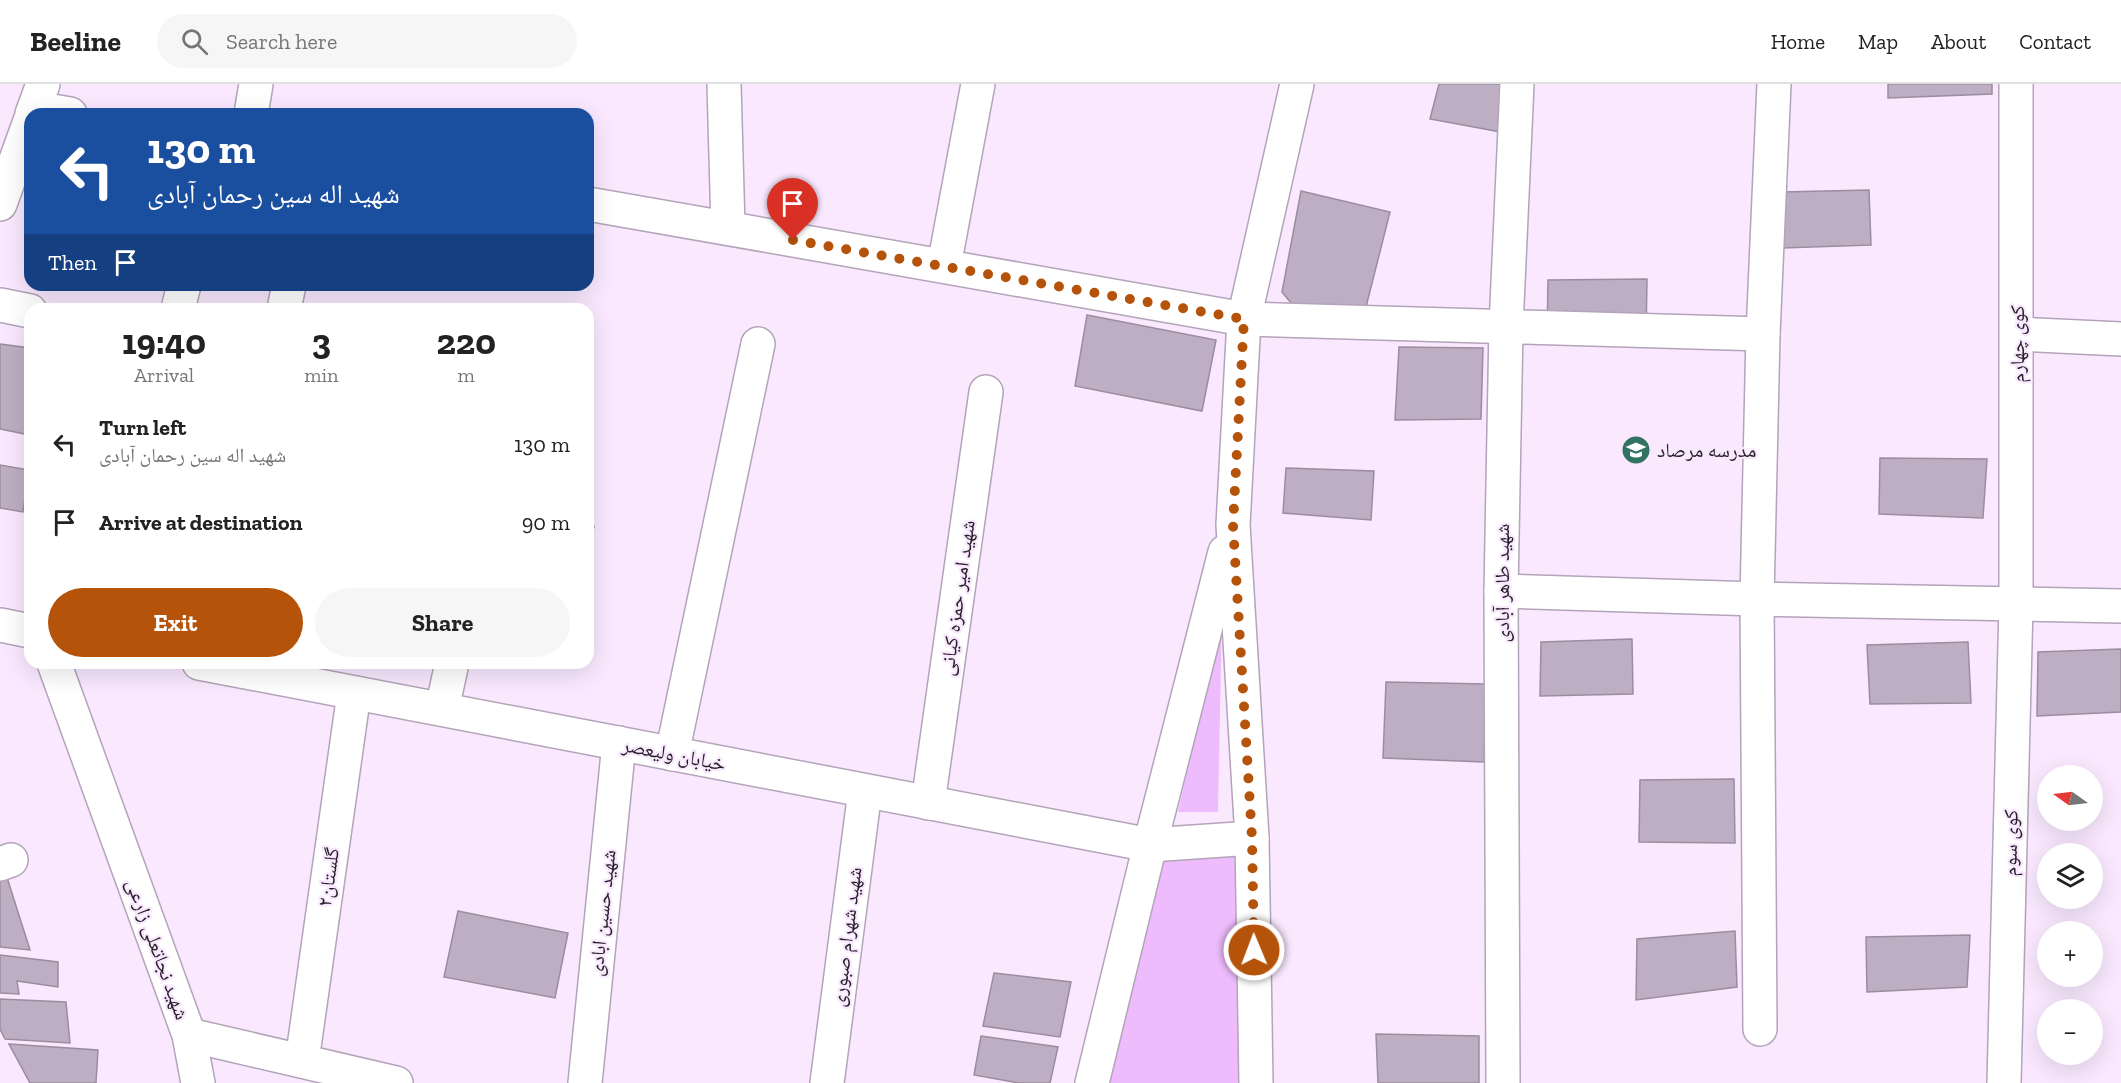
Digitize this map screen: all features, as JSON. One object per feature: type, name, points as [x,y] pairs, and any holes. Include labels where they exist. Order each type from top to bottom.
[{"type":"street","points":[[252,108],[255,84]]},
{"type":"street","points":[[724,84],[728,228]]},
{"type":"street","points":[[944,266],[978,84]]},
{"type":"street","points":[[1256,1083],[1252,838],[1233,525],[1244,319],[1297,84]]},
{"type":"street","name":"شهید طاهر آبادی","points":[[1503,1083],[1501,591],[1506,327],[1517,84]]},
{"type":"street","points":[[1760,1029],[1756,599],[1763,334],[1774,84]]},
{"type":"street","name":"کوی چهارم","points":[[2016,84],[2016,604]]},
{"type":"street","points":[[0,204],[24,137]]},
{"type":"street","points":[[594,205],[1244,319],[1763,334]]},
{"type":"street","points":[[0,305],[24,310]]},
{"type":"street","points":[[2017,334],[2121,339]]},
{"type":"street","points":[[672,754],[758,344]]},
{"type":"street","name":"شهید امیر حمزه کیانی","points":[[928,803],[986,392]]},
{"type":"street","points":[[1092,1083],[1150,845],[1233,525]]},
{"type":"street","points":[[1501,591],[1756,599],[2121,606]]},
{"type":"street","name":"کوی سوم","points":[[2004,1083],[2016,604]]},
{"type":"street","points":[[0,625],[24,630]]},
{"type":"street","name":"شهید نجاتعلی زارعی","points":[[56,669],[189,1035],[396,1083]]},
{"type":"street","name":"خیابان ولیعصر","points":[[236,669],[1150,845],[1252,838]]},
{"type":"street","points":[[442,710],[451,669]]},
{"type":"street","name":"گلستان۲","points":[[302,1061],[354,693]]},
{"type":"street","name":"شهید حسین ابادی","points":[[585,1083],[619,744]]},
{"type":"street","name":"شهید شهرام صبوری","points":[[827,1083],[865,790]]},
{"type":"street","points":[[189,1035],[198,1083]]},
{"type":"shaded area","points":[[1222,612],[1218,812],[1178,812]]},
{"type":"shaded area","points":[[1243,853],[1245,1083],[1106,1083],[1161,859]]},
{"type":"building","points":[[1439,84],[1504,84],[1501,132],[1430,119]]},
{"type":"building","points":[[1888,84],[1992,84],[1992,94],[1888,98]]},
{"type":"building","points":[[1869,190],[1871,245],[1782,248],[1782,192]]},
{"type":"building","points":[[1301,191],[1390,212],[1365,311],[1296,309],[1282,292]]},
{"type":"building","points":[[1647,279],[1646,338],[1547,334],[1548,280]]},
{"type":"building","points":[[1087,315],[1216,340],[1202,411],[1075,386]]},
{"type":"building","points":[[0,344],[24,347],[24,434],[0,429]]},
{"type":"building","points":[[1399,347],[1483,348],[1481,419],[1395,420]]},
{"type":"building","points":[[1880,458],[1987,459],[1983,518],[1879,514]]},
{"type":"building","points":[[0,465],[24,469],[23,512],[0,508]]},
{"type":"building","points":[[1286,468],[1374,471],[1371,520],[1283,513]]},
{"type":"building","points":[[1632,639],[1633,694],[1540,696],[1541,642]]},
{"type":"building","points":[[1968,642],[1971,703],[1870,704],[1867,645]]},
{"type":"building","points":[[2121,649],[2121,712],[2037,716],[2038,652]]},
{"type":"building","points":[[1386,682],[1486,684],[1484,762],[1383,758]]},
{"type":"building","points":[[1734,779],[1735,843],[1639,842],[1640,780]]},
{"type":"building","points":[[4,868],[30,950],[0,947],[0,869]]},
{"type":"building","points":[[458,911],[568,933],[555,998],[444,977]]},
{"type":"building","points":[[1735,931],[1737,987],[1636,1000],[1637,939]]},
{"type":"building","points":[[1970,935],[1967,987],[1867,992],[1866,937]]},
{"type":"building","points":[[0,955],[58,962],[58,987],[17,981],[19,994],[0,993]]},
{"type":"building","points":[[994,973],[1071,982],[1060,1037],[983,1026]]},
{"type":"building","points":[[0,999],[66,1002],[70,1043],[5,1039],[0,1029]]},
{"type":"building","points":[[1376,1034],[1479,1036],[1479,1083],[1378,1083]]},
{"type":"building","points":[[981,1036],[1058,1047],[1050,1083],[1019,1083],[974,1075]]},
{"type":"building","points":[[9,1044],[98,1050],[96,1083],[30,1083]]},
{"type":"place","name":"مدرسه مرصاد","points":[[1636,450]]},
{"type":"route","points":[[793,240],[1244,319],[1233,525],[1252,838],[1254,950]]}]
